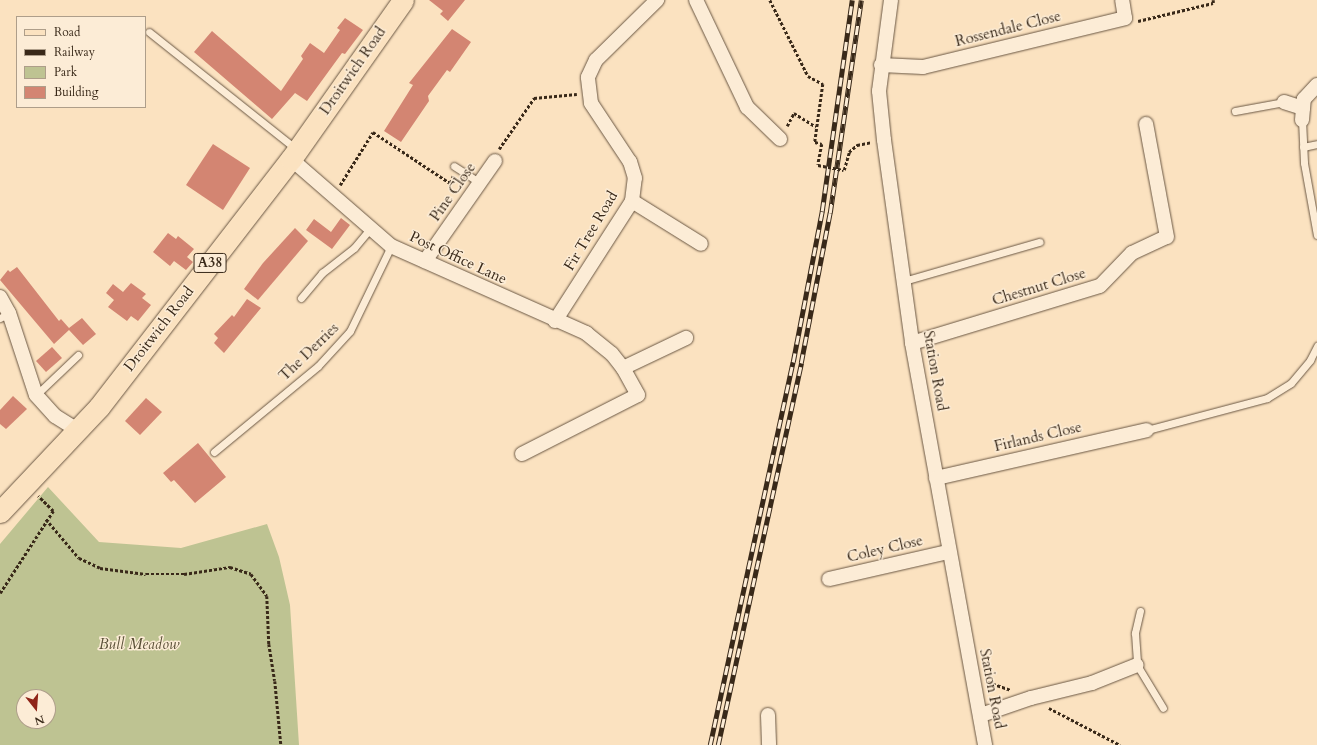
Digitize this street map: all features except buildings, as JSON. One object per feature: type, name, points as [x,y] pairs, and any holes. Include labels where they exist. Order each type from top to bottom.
[{"type":"main road","name":"Droitwich Road","points":[[0,512],[99,407],[294,155],[403,0]]},
{"type":"street","points":[[588,93],[588,77],[596,60],[657,0]]},
{"type":"street","points":[[696,0],[747,107],[780,139]]},
{"type":"street","name":"Station Road","points":[[891,0],[881,65],[879,91],[884,140],[912,343],[948,552],[981,715],[985,745]]},
{"type":"street","points":[[1122,0],[1125,18]]},
{"type":"street","name":"Rossendale Close","points":[[881,65],[923,67],[1125,18]]},
{"type":"street","points":[[1284,102],[1303,114],[1304,99],[1317,85]]},
{"type":"street","name":"Fir Tree Road","points":[[555,321],[632,201],[635,178],[630,162],[600,118],[588,93]]},
{"type":"street","name":"Chestnut Close","points":[[912,343],[1100,286],[1132,253],[1167,238],[1146,124]]},
{"type":"street","name":"Post Office Lane","points":[[294,155],[333,195],[391,246],[586,334],[612,354],[623,368],[638,395],[522,454]]},
{"type":"street","name":"Pine Close","points":[[425,261],[495,161]]},
{"type":"street","points":[[632,201],[701,244]]},
{"type":"street","points":[[0,297],[5,316],[36,395],[55,416],[77,430]]},
{"type":"street","points":[[623,368],[686,338]]},
{"type":"street","name":"Firlands Close","points":[[936,478],[1147,430]]},
{"type":"street","name":"Coley Close","points":[[829,579],[948,552]]},
{"type":"street","points":[[981,715],[1031,698],[1092,683],[1137,665]]},
{"type":"street","points":[[768,715],[769,745]]},
{"type":"lane","points":[[149,32],[294,155]]},
{"type":"lane","points":[[1235,111],[1284,102]]},
{"type":"lane","points":[[1303,114],[1303,147],[1317,235]]},
{"type":"lane","points":[[1303,147],[1317,144]]},
{"type":"lane","points":[[456,168],[480,183]]},
{"type":"lane","points":[[301,298],[322,274],[354,248],[371,228]]},
{"type":"lane","points":[[904,280],[1039,242]]},
{"type":"lane","name":"The Derries","points":[[214,452],[318,366],[350,331],[391,246]]},
{"type":"lane","points":[[1147,430],[1267,398],[1291,383],[1310,360],[1317,346]]},
{"type":"lane","points":[[36,395],[78,355]]},
{"type":"lane","points":[[1140,611],[1135,633],[1137,665],[1163,708]]},
{"type":"path","points":[[770,0],[808,76],[823,84],[814,142],[822,144],[818,165],[844,170],[849,152],[853,148],[884,140]]},
{"type":"path","points":[[1125,18],[1133,22],[1213,3],[1213,0]]},
{"type":"path","points":[[495,161],[498,150],[534,98],[588,93]]},
{"type":"path","points":[[780,139],[794,113],[816,127]]},
{"type":"path","points":[[333,195],[373,132],[450,183],[456,168]]},
{"type":"path","points":[[0,592],[46,519],[53,511],[26,485]]},
{"type":"path","points":[[46,519],[79,558],[100,568],[161,574],[230,568],[251,574],[267,596],[269,644],[275,681],[281,745]]},
{"type":"green space","name":"Bull Meadow","points":[[48,487],[99,542],[181,548],[267,524],[279,557],[290,605],[299,745],[0,745],[0,544]]},
{"type":"railway","points":[[710,745],[793,362],[822,211],[852,0]]},
{"type":"railway","points":[[718,745],[801,363],[830,213],[861,0]]}]
